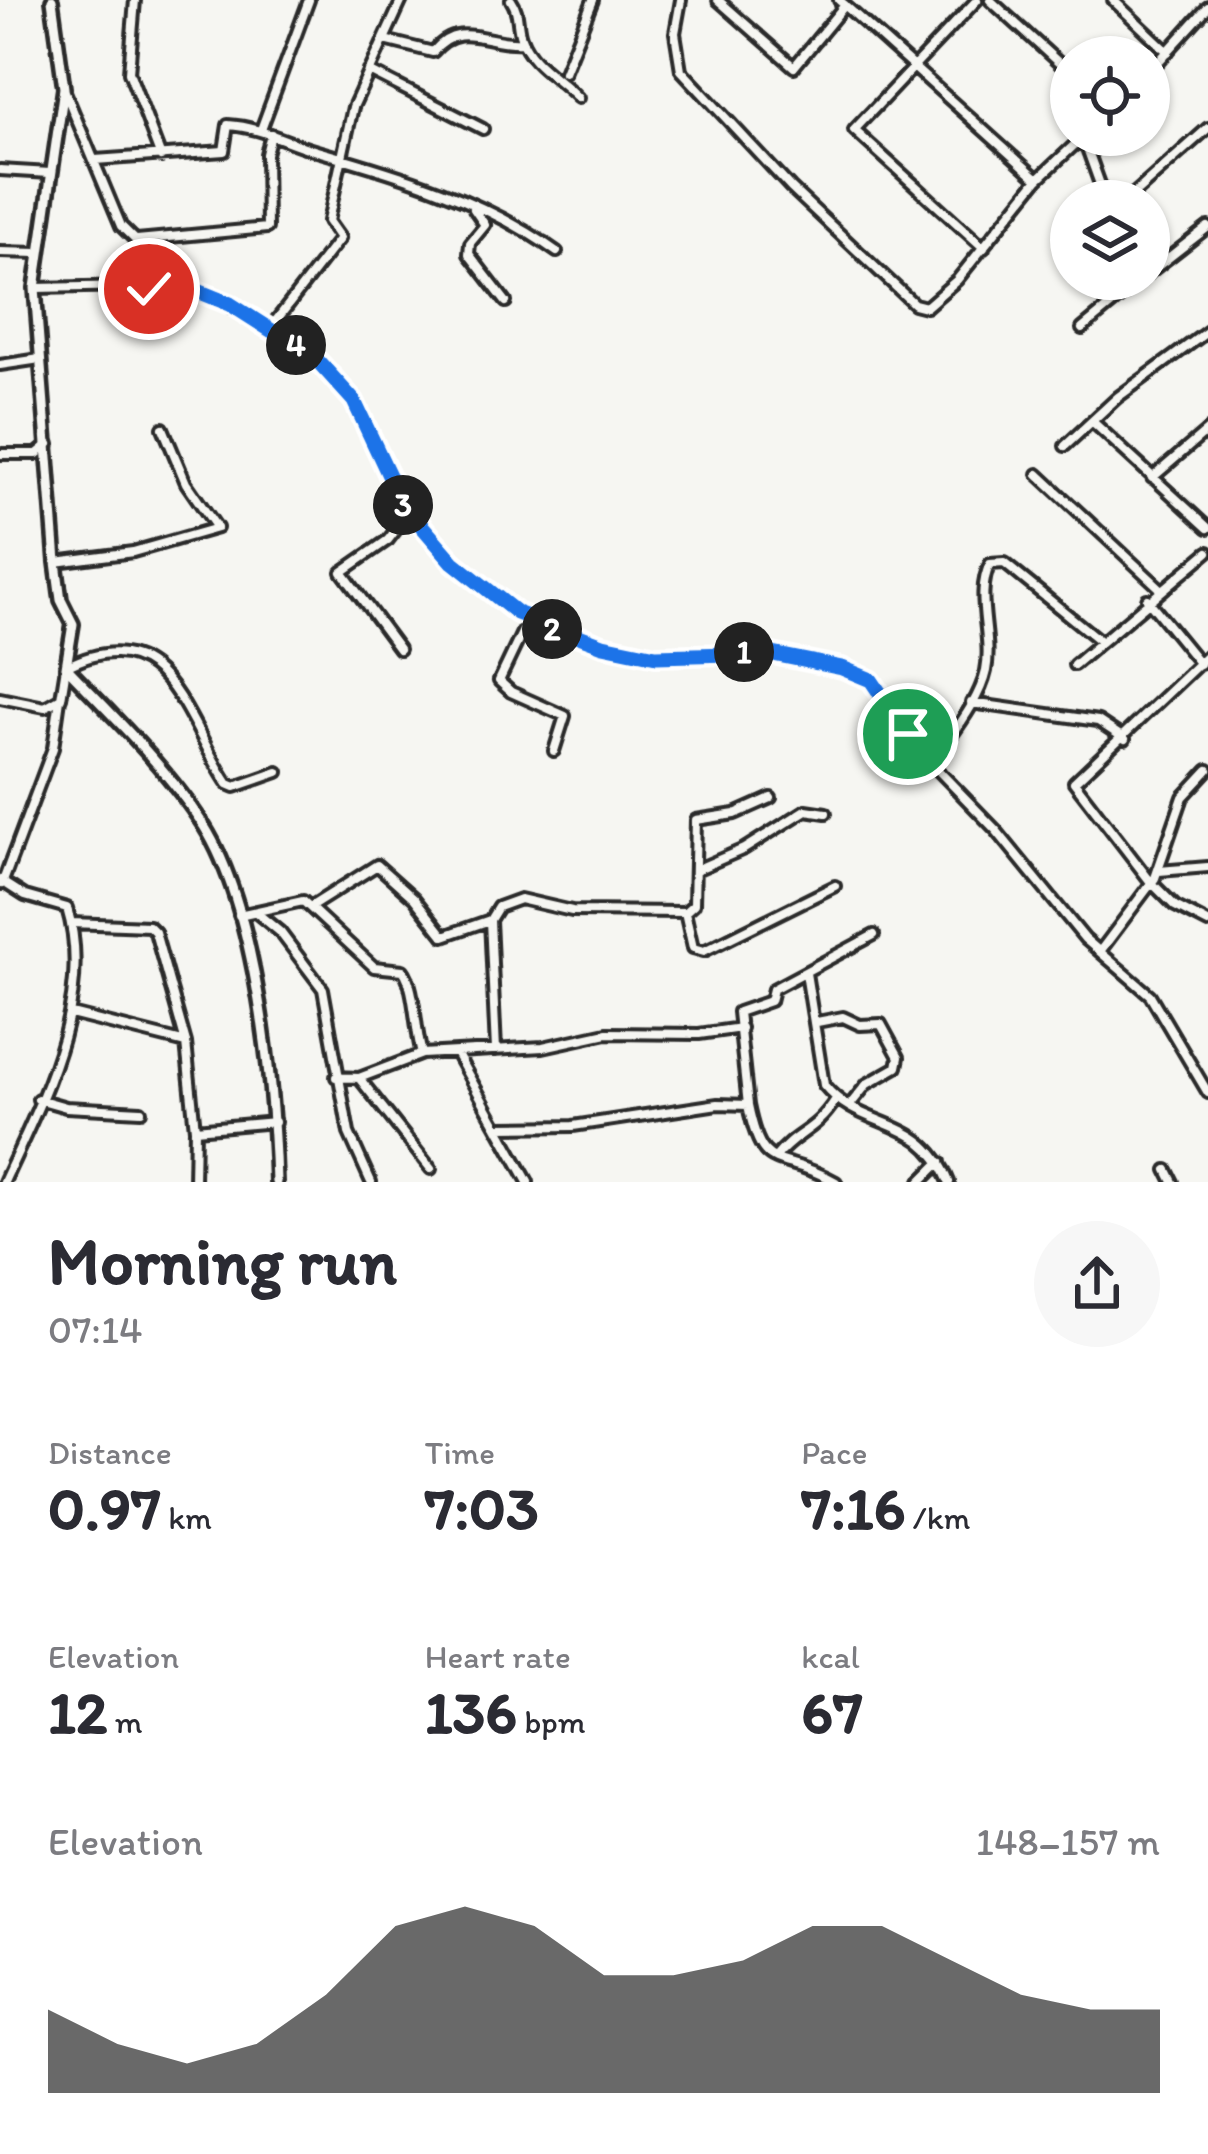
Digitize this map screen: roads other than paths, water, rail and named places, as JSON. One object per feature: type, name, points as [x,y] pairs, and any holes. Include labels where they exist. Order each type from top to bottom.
[{"type":"street","points":[[52,0],[64,88],[113,212],[135,241],[183,285],[271,328],[316,359],[354,401],[409,513],[453,562],[528,620],[603,645],[656,656],[768,653],[842,668],[871,680],[932,764],[996,830],[1085,939],[1150,995],[1208,1093]]},
{"type":"street","points":[[135,0],[129,72],[162,158]]},
{"type":"street","points":[[262,127],[309,0]]},
{"type":"street","points":[[271,328],[340,238],[328,221],[353,107],[402,0]]},
{"type":"street","points":[[511,0],[520,16],[521,42],[538,68],[555,74],[578,98]]},
{"type":"street","points":[[564,73],[593,0]]},
{"type":"street","points":[[681,0],[675,34],[681,70],[791,188],[914,304],[926,307],[939,298],[1063,156]]},
{"type":"street","points":[[718,0],[794,68],[842,3],[1038,179]]},
{"type":"street","points":[[990,0],[1050,55]]},
{"type":"street","points":[[1113,0],[1151,36]]},
{"type":"street","points":[[970,2],[854,132],[984,248]]},
{"type":"street","points":[[1170,50],[1208,7]]},
{"type":"street","points":[[385,40],[433,52],[441,42],[468,32],[506,44],[521,42]]},
{"type":"street","points":[[369,71],[483,129]]},
{"type":"street","points":[[4,1182],[71,1015],[71,923],[63,904],[26,896],[1,883],[53,748],[73,624],[61,600],[56,562],[35,288],[64,88]]},
{"type":"street","points":[[94,160],[224,151],[228,125],[262,127],[271,134],[405,175],[523,227],[557,252]]},
{"type":"street","points":[[1150,180],[1208,128]]},
{"type":"street","points":[[135,241],[267,228],[271,134]]},
{"type":"street","points":[[0,170],[50,173]]},
{"type":"street","points":[[473,207],[485,226],[470,243],[469,254],[506,302]]},
{"type":"street","points":[[1170,257],[1208,227]]},
{"type":"street","points":[[0,252],[38,253]]},
{"type":"street","points":[[35,288],[183,285]]},
{"type":"street","points":[[1082,329],[1115,300]]},
{"type":"street","points":[[1065,446],[1118,397],[1208,331]]},
{"type":"street","points":[[0,365],[40,359]]},
{"type":"street","points":[[1094,423],[1208,528]]},
{"type":"street","points":[[56,562],[133,552],[217,529],[186,483],[163,428]]},
{"type":"street","points":[[1152,478],[1208,430]]},
{"type":"street","points":[[0,454],[37,454],[49,444]]},
{"type":"street","points":[[1038,474],[1161,589]]},
{"type":"street","points":[[399,649],[342,572],[388,540],[409,513]]},
{"type":"street","points":[[1074,665],[1147,598],[1208,552]]},
{"type":"street","points":[[932,764],[971,704],[986,668],[984,581],[995,562],[1057,602],[1100,641]]},
{"type":"street","points":[[1147,598],[1200,664]]},
{"type":"street","points":[[528,620],[499,680],[511,692],[565,716],[554,751]]},
{"type":"street","points":[[67,667],[102,650],[134,654],[155,670],[192,714],[228,784],[235,787],[278,772]]},
{"type":"street","points":[[1208,655],[1125,739],[1074,782],[1150,881],[1175,906],[1208,923]]},
{"type":"street","points":[[67,667],[204,826],[238,915],[268,1049],[277,1122],[277,1182]]},
{"type":"street","points":[[0,698],[45,707],[61,698]]},
{"type":"street","points":[[971,704],[1098,721],[1125,739]]},
{"type":"street","points":[[1101,950],[1159,871],[1183,797],[1208,770]]},
{"type":"street","points":[[496,1050],[490,920],[498,907],[520,899],[572,910],[685,911],[694,904],[696,820],[735,814],[770,799]]},
{"type":"street","points":[[697,870],[744,849],[806,810],[826,813]]},
{"type":"street","points":[[312,906],[377,865],[414,898],[444,936],[490,920]]},
{"type":"street","points":[[1159,871],[1208,867]]},
{"type":"street","points":[[685,911],[693,948],[704,951],[835,886]]},
{"type":"street","points":[[238,915],[258,914],[296,901],[312,906],[374,967],[398,968],[408,975],[410,1017],[422,1054]]},
{"type":"street","points":[[258,914],[280,932],[323,989],[336,1077],[371,1182]]},
{"type":"street","points":[[71,923],[153,928],[186,1043],[195,1130],[194,1182]]},
{"type":"street","points":[[836,1182],[757,1148],[748,1106],[740,1010],[770,1001],[773,988],[874,935]]},
{"type":"street","points":[[806,973],[817,1022],[818,1066],[836,1099],[897,1124],[941,1161],[949,1182]]},
{"type":"street","points":[[71,1015],[186,1043]]},
{"type":"street","points":[[817,1022],[843,1017],[860,1025],[881,1024],[899,1057],[897,1067],[867,1084],[850,1105]]},
{"type":"street","points":[[336,1077],[359,1078],[422,1054],[496,1050],[608,1033],[699,1034],[741,1028]]},
{"type":"street","points":[[456,1053],[529,1182]]},
{"type":"street","points":[[359,1078],[431,1169]]},
{"type":"street","points":[[38,1099],[66,1107],[141,1111]]},
{"type":"street","points":[[775,1158],[792,1139],[817,1127],[836,1099]]},
{"type":"street","points":[[497,1126],[510,1129],[630,1119],[718,1104],[748,1106]]},
{"type":"street","points":[[195,1130],[277,1122]]},
{"type":"street","points":[[508,1143],[510,1129]]},
{"type":"street","points":[[920,1182],[941,1161]]},
{"type":"street","points":[[356,1182],[363,1169]]},
{"type":"street","points":[[1166,1170],[1173,1182]]}]
